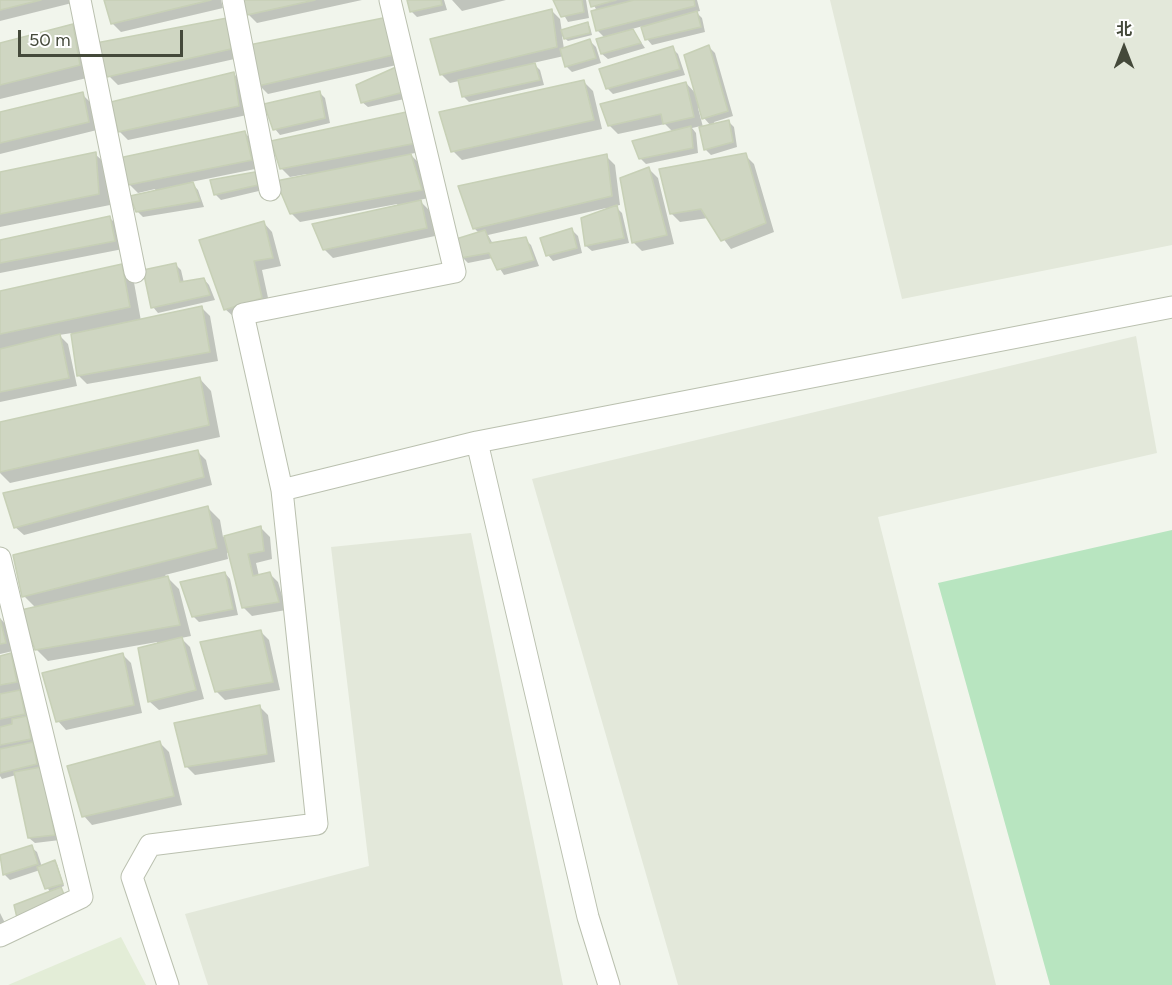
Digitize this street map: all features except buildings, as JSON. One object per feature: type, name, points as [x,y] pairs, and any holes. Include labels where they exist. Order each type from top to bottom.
[{"type":"street","points":[[80,0],[135,272]]},
{"type":"street","points":[[233,0],[270,190]]},
{"type":"street","points":[[168,985],[132,877],[150,845],[318,824],[282,490],[243,314],[455,272],[390,0]]},
{"type":"street","points":[[282,490],[477,442],[1172,308]]},
{"type":"street","points":[[477,442],[588,917],[609,985]]},
{"type":"street","points":[[0,558],[82,897],[0,936]]},
{"type":"shaded area","points":[[830,0],[1172,0],[1172,245],[902,299]]},
{"type":"shaded area","points":[[1136,336],[1157,453],[878,517],[996,985],[678,985],[532,479]]},
{"type":"shaded area","points":[[471,533],[563,985],[208,985],[185,914],[369,866],[331,547]]},
{"type":"shaded area","points":[[121,937],[146,985],[8,985]]},
{"type":"green space","points":[[1172,530],[1172,985],[1050,985],[938,583]]}]
